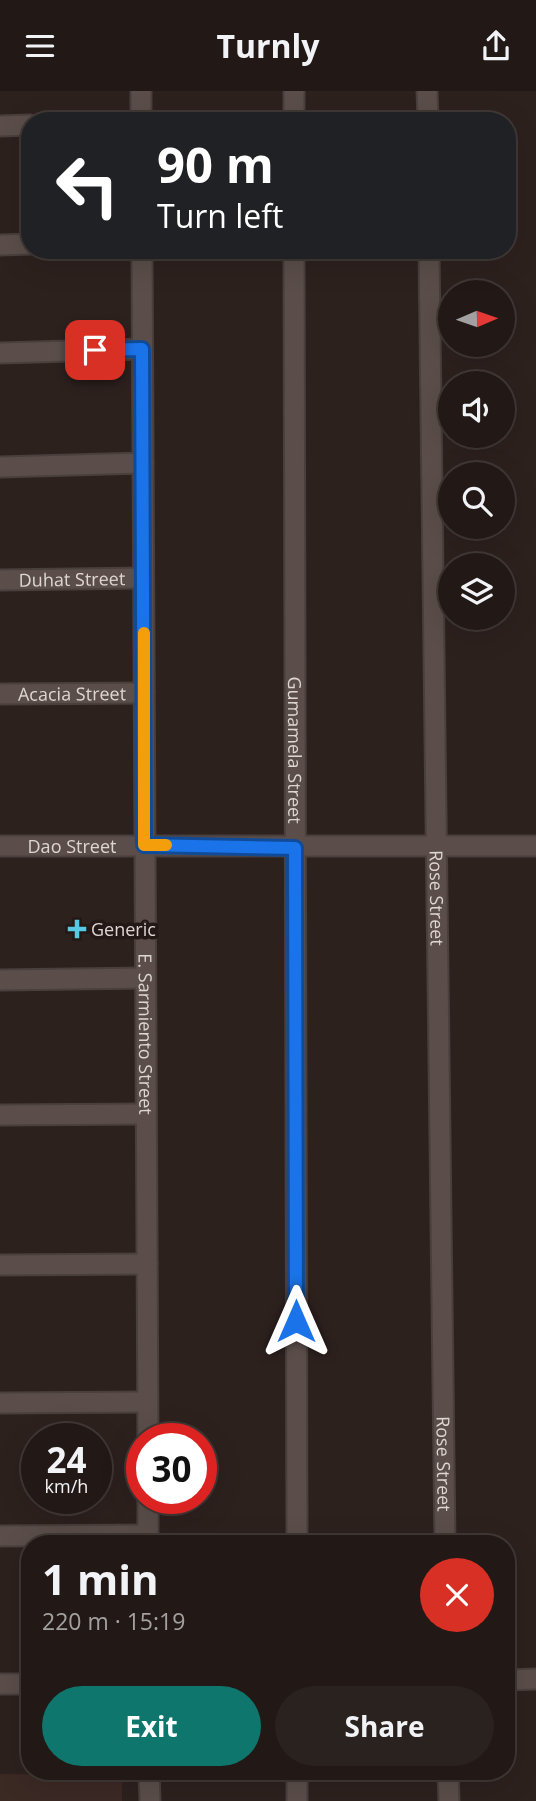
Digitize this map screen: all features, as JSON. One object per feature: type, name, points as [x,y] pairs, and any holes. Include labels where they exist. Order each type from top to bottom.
[{"type":"street","points":[[141,91],[141,112]]},
{"type":"street","points":[[294,91],[294,112]]},
{"type":"street","points":[[427,91],[428,112]]},
{"type":"street","points":[[0,126],[21,125]]},
{"type":"street","points":[[0,245],[21,244]]},
{"type":"street","name":"E. Sarmiento Street","points":[[142,259],[148,1423]]},
{"type":"street","name":"Gumamela Street","points":[[294,259],[297,1535]]},
{"type":"street","name":"Rose Street","points":[[429,259],[445,1535]]},
{"type":"street","points":[[0,353],[142,349]]},
{"type":"street","points":[[0,467],[143,463]]},
{"type":"street","name":"Duhat Street","points":[[0,580],[143,577]]},
{"type":"street","name":"Acacia Street","points":[[0,694],[144,693]]},
{"type":"street","name":"Dao Street","points":[[0,846],[536,846]]},
{"type":"street","points":[[0,980],[145,978]]},
{"type":"street","points":[[0,1115],[146,1114]]},
{"type":"street","points":[[0,1265],[147,1264]]},
{"type":"street","points":[[0,1403],[147,1402]]},
{"type":"street","points":[[148,1514],[148,1535]]},
{"type":"street","points":[[0,1536],[21,1536]]},
{"type":"street","points":[[515,1679],[536,1679]]},
{"type":"street","points":[[0,1684],[21,1684]]},
{"type":"street","points":[[149,1780],[149,1801]]},
{"type":"street","points":[[297,1780],[298,1801]]},
{"type":"street","points":[[448,1780],[449,1801]]},
{"type":"shaded area","points":[[0,1774],[21,1774],[21,1780],[122,1780],[122,1801],[0,1801]]},
{"type":"slow traffic","points":[[144,633],[144,845],[166,845]]},
{"type":"place","name":"Generic","points":[[77,929]]},
{"type":"route","points":[[95,350],[142,349],[144,845],[295,848],[296,1321]]}]
